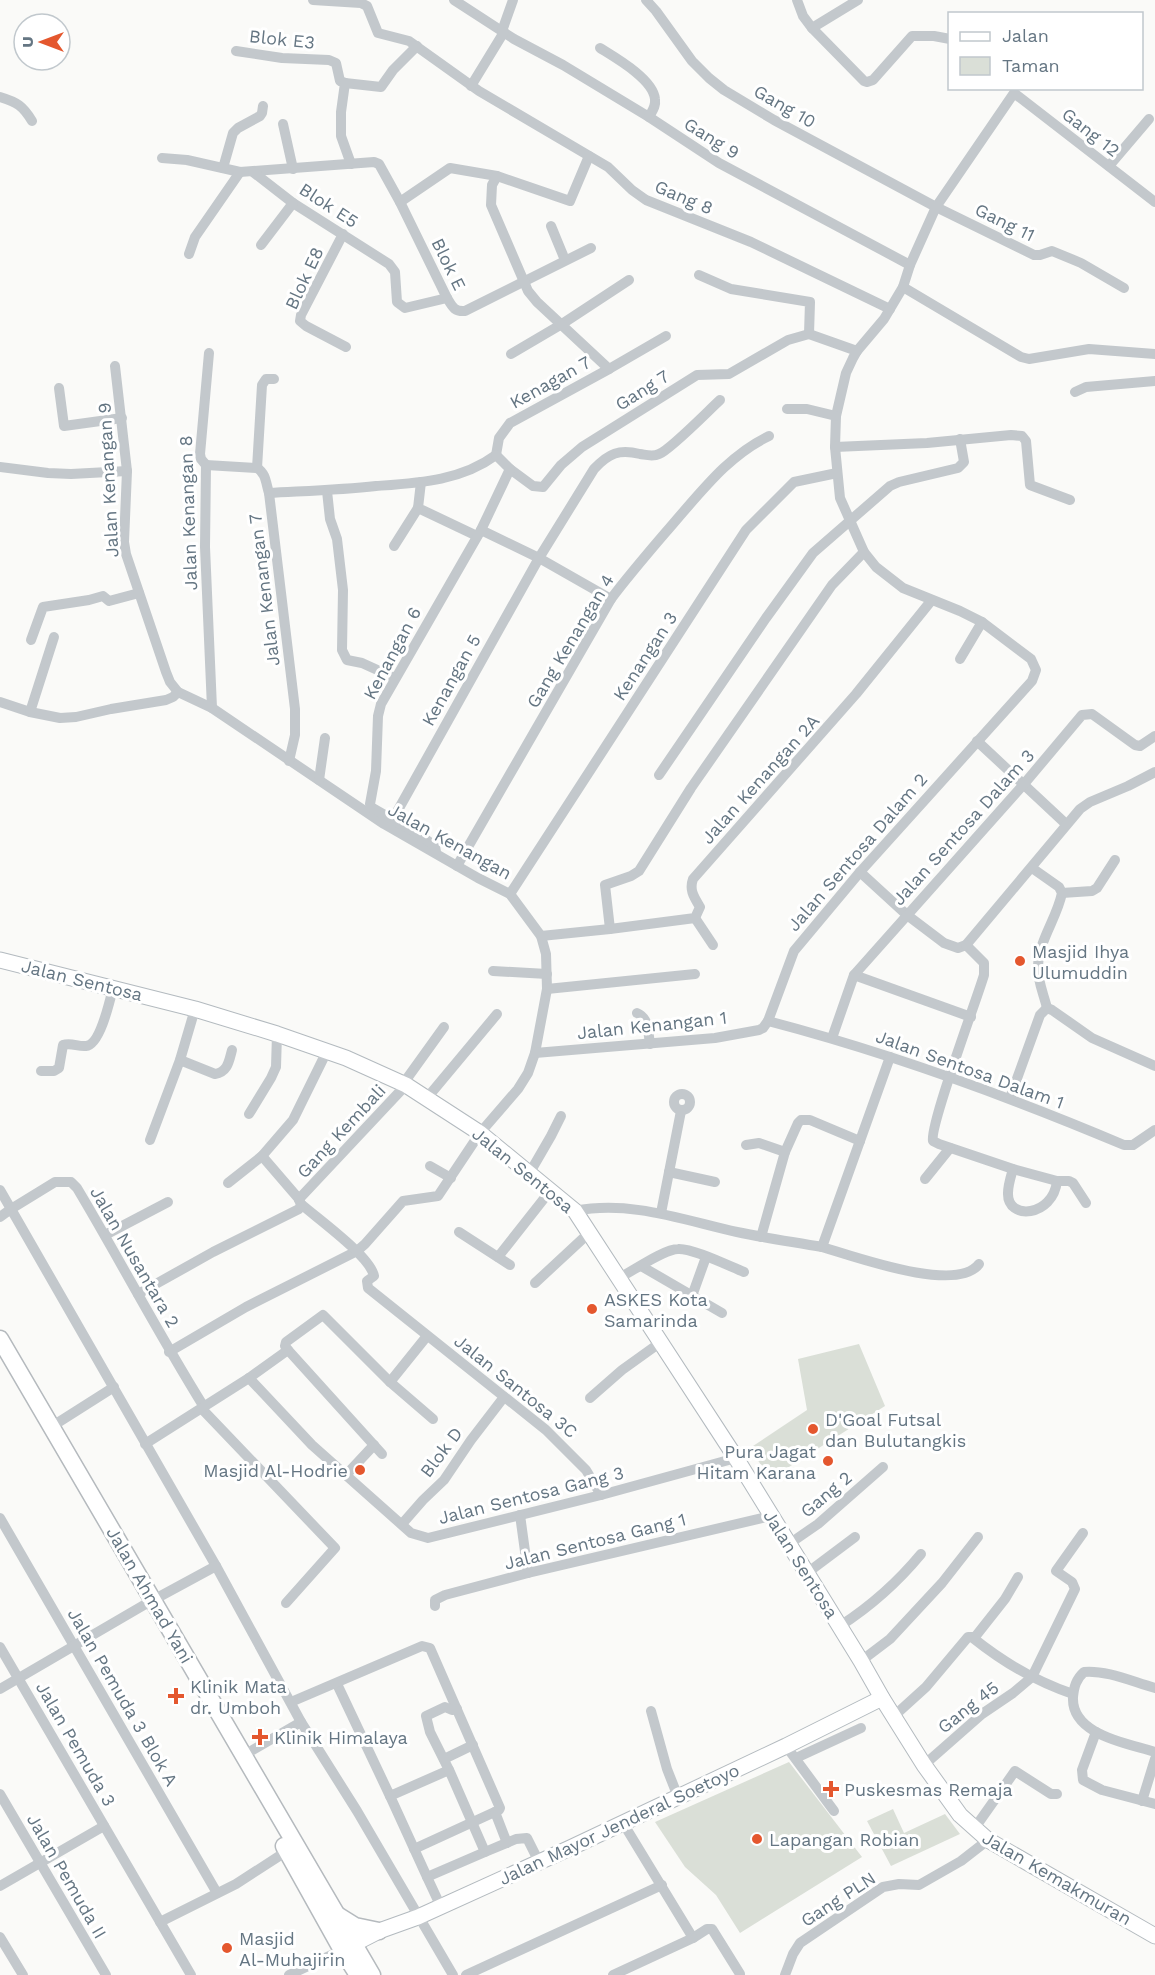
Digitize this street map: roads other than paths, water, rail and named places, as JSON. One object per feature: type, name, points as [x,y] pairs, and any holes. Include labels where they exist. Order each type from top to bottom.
[{"type":"main road","name":"Jalan Ahmad Yani","points":[[0,1339],[287,1851],[348,1947],[372,1975]]},
{"type":"main road","name":"Jalan Ahmad Yani","points":[[0,1361],[244,1755],[338,1916],[358,1975]]},
{"type":"main road","points":[[338,1916],[355,1926],[380,1931]]},
{"type":"street","name":"Gang 8","points":[[313,0],[364,4],[370,10],[378,33],[403,38],[417,46],[475,89],[608,167],[632,190],[656,205],[751,242],[890,309]]},
{"type":"street","name":"Gang 9","points":[[454,0],[503,32],[649,117],[719,163],[910,265]]},
{"type":"street","points":[[475,89],[503,32],[513,0]]},
{"type":"street","name":"Gang 10","points":[[646,0],[692,61],[724,90],[774,120],[936,207]]},
{"type":"street","points":[[797,0],[803,16],[812,28],[867,82],[873,80],[912,36],[948,39]]},
{"type":"street","points":[[812,28],[858,0]]},
{"type":"street","points":[[162,158],[187,160],[240,172],[351,164],[341,136],[345,82],[381,87],[393,70],[417,46]]},
{"type":"street","points":[[600,48],[646,82],[654,92],[655,107],[649,117]]},
{"type":"street","name":"Blok E3","points":[[236,51],[282,58],[333,61],[337,66],[338,78],[345,82]]},
{"type":"street","points":[[960,659],[982,622],[903,588],[876,567],[864,552],[848,521],[840,498],[837,473],[836,416],[846,373],[857,351],[884,319],[903,287],[910,265],[936,207],[1013,94]]},
{"type":"street","name":"Gang 12","points":[[1013,94],[1155,202]]},
{"type":"street","points":[[0,97],[15,101],[26,111],[32,121]]},
{"type":"street","points":[[223,168],[233,133],[260,116],[262,106]]},
{"type":"street","points":[[1109,166],[1149,119]]},
{"type":"street","points":[[283,124],[293,169]]},
{"type":"street","points":[[400,202],[450,168],[497,176],[570,201],[589,156]]},
{"type":"street","name":"Blok E","points":[[351,164],[374,162],[379,164],[453,309],[458,312],[465,311],[524,281]]},
{"type":"street","points":[[189,254],[195,237],[240,172]]},
{"type":"street","name":"Blok E5","points":[[253,172],[293,203],[389,264],[395,272],[397,302],[405,308],[447,298]]},
{"type":"street","points":[[497,176],[492,185],[491,204],[524,281],[591,248]]},
{"type":"street","points":[[261,246],[293,203]]},
{"type":"street","name":"Gang 11","points":[[936,207],[1034,255],[1052,252],[1081,263],[1124,288]]},
{"type":"street","points":[[551,226],[565,260]]},
{"type":"street","name":"Blok E8","points":[[343,234],[300,321],[346,347]]},
{"type":"street","points":[[699,275],[731,289],[810,302],[809,334],[857,351]]},
{"type":"street","points":[[511,354],[562,324],[629,279]]},
{"type":"street","name":"Kenagan 7","points":[[496,455],[499,438],[510,423],[609,369],[537,302],[524,281]]},
{"type":"street","points":[[903,287],[1021,357],[1029,359],[1089,350],[1155,354]]},
{"type":"street","name":"Gang 7","points":[[510,469],[533,486],[543,487],[561,465],[582,447],[697,375],[729,374],[788,340],[809,334]]},
{"type":"street","points":[[609,369],[666,336]]},
{"type":"street","name":"Jalan Kenangan 8","points":[[209,353],[200,454],[206,465],[205,547],[212,708]]},
{"type":"street","name":"Jalan Kenangan 9","points":[[115,366],[127,471],[124,542],[126,554],[170,682],[178,692]]},
{"type":"street","points":[[206,465],[257,468],[262,385],[266,379],[274,379]]},
{"type":"street","points":[[1075,392],[1086,387],[1155,381]]},
{"type":"street","points":[[59,388],[64,426],[122,418]]},
{"type":"street","name":"Kenangan 5","points":[[393,819],[539,558],[600,463],[624,450],[651,456],[663,452],[720,400]]},
{"type":"street","points":[[787,409],[807,409],[836,416]]},
{"type":"street","name":"Gang Kenangan 4","points":[[457,866],[611,599],[637,565],[720,471],[755,443],[770,436]]},
{"type":"street","points":[[835,447],[1022,436],[1026,441],[1030,484],[1070,500]]},
{"type":"street","points":[[659,775],[813,553],[890,486],[958,468],[964,462],[960,439]]},
{"type":"street","points":[[268,493],[327,491],[421,482],[470,471],[496,455],[510,469]]},
{"type":"street","points":[[0,467],[59,474],[127,471]]},
{"type":"street","name":"Jalan Kenangan 7","points":[[257,468],[264,476],[268,493],[295,709],[295,735],[289,762]]},
{"type":"street","name":"Kenangan 6","points":[[436,854],[435,846],[371,807],[369,800],[376,771],[380,708],[479,533],[510,469]]},
{"type":"street","name":"Kenangan 3","points":[[510,894],[746,530],[794,482],[837,473]]},
{"type":"street","points":[[394,546],[418,508],[421,482]]},
{"type":"street","points":[[327,491],[330,519],[337,539],[340,559],[344,657],[395,678]]},
{"type":"street","points":[[418,508],[539,558],[611,599]]},
{"type":"street","points":[[610,929],[605,885],[639,871],[692,788],[832,585],[864,552]]},
{"type":"street","points":[[31,640],[43,607],[103,596],[109,601],[139,593]]},
{"type":"street","name":"Jalan Kenangan 2A","points":[[694,918],[700,907],[692,892],[693,879],[856,694],[931,600]]},
{"type":"street","name":"Jalan Sentosa Dalam 2","points":[[768,1021],[788,961],[794,951],[860,872],[1032,681],[1036,670],[1031,659],[982,622]]},
{"type":"street","points":[[30,712],[54,637]]},
{"type":"street","points":[[0,702],[30,712],[60,718],[166,700],[178,692]]},
{"type":"street","name":"Jalan Kenangan","points":[[169,1352],[246,1307],[357,1251],[403,1201],[438,1196],[480,1133],[518,1089],[528,1073],[535,1053],[547,989],[546,954],[541,936],[510,894],[377,820],[212,708],[178,692]]},
{"type":"street","name":"Jalan Sentosa Dalam 3","points":[[832,1038],[854,975],[1024,784],[1082,715],[1092,714],[1135,745],[1140,746],[1155,736]]},
{"type":"street","points":[[319,780],[325,738]]},
{"type":"street","points":[[977,741],[1066,824]]},
{"type":"street","points":[[860,872],[907,915],[951,946],[958,948],[966,945],[1080,809],[1090,802],[1155,772]]},
{"type":"street","points":[[1062,893],[1092,891],[1097,888],[1115,860]]},
{"type":"street","points":[[1032,868],[1059,886],[1062,893],[1038,964],[1047,1008]]},
{"type":"street","points":[[541,936],[694,918],[713,945]]},
{"type":"street","points":[[966,945],[984,963],[985,969],[932,1136],[933,1141],[1013,1169],[1057,1181],[1069,1181],[1073,1183],[1086,1203]]},
{"type":"street","name":"Jalan Sentosa","points":[[0,960],[195,1009],[277,1034],[327,1051],[404,1084],[480,1133],[575,1211],[736,1458],[861,1660],[882,1698]]},
{"type":"street","points":[[493,971],[547,974]]},
{"type":"street","points":[[547,989],[695,974]]},
{"type":"street","points":[[854,975],[971,1017]]},
{"type":"street","points":[[42,1071],[54,1071],[59,1068],[63,1045],[66,1043],[87,1046],[94,1042],[101,1028],[113,988]]},
{"type":"street","points":[[1047,1008],[1092,1038],[1155,1066]]},
{"type":"street","points":[[1010,1098],[1040,1015],[1047,1008]]},
{"type":"street","points":[[150,1140],[180,1060],[195,1009]]},
{"type":"street","points":[[637,1013],[644,1017],[647,1023],[650,1044]]},
{"type":"street","points":[[427,1098],[496,1014]]},
{"type":"street","name":"Jalan Sentosa Dalam 1","points":[[768,1021],[832,1038],[950,1077],[1010,1098],[1124,1144],[1133,1144],[1155,1130]]},
{"type":"street","name":"Jalan Kenangan 1","points":[[535,1053],[715,1038],[763,1028],[768,1021]]},
{"type":"street","name":"Gang Kembali","points":[[138,1294],[213,1252],[299,1209],[300,1202],[404,1084],[444,1027]]},
{"type":"street","points":[[249,1114],[272,1078],[276,1067],[277,1034]]},
{"type":"street","points":[[180,1060],[215,1074],[220,1073],[227,1066],[232,1050]]},
{"type":"street","points":[[228,1183],[262,1156],[292,1120],[327,1051]]},
{"type":"street","points":[[822,1247],[890,1057]]},
{"type":"street","points":[[661,1213],[681,1111]]},
{"type":"street","points":[[529,1173],[561,1116]]},
{"type":"street","points":[[761,1236],[785,1152],[801,1120],[810,1120],[860,1141]]},
{"type":"street","points":[[746,1145],[759,1143],[785,1152]]},
{"type":"street","points":[[925,1179],[950,1148]]},
{"type":"street","points":[[262,1156],[300,1202],[357,1251]]},
{"type":"street","points":[[430,1166],[451,1178]]},
{"type":"street","points":[[1013,1169],[1007,1194],[1013,1207],[1023,1211],[1033,1211],[1042,1207],[1052,1198],[1057,1181]]},
{"type":"street","points":[[669,1172],[715,1182]]},
{"type":"street","name":"Jalan Nusantara 2","points":[[11,1209],[55,1182],[71,1182],[105,1234],[169,1352],[203,1408],[335,1548],[285,1604]]},
{"type":"street","points":[[0,1190],[216,1566],[301,1722],[357,1811],[453,1975]]},
{"type":"street","points":[[498,1257],[550,1191]]},
{"type":"street","points":[[105,1234],[168,1202]]},
{"type":"street","points":[[575,1211],[592,1207],[639,1209],[822,1247],[934,1276],[948,1277],[967,1273],[975,1270],[979,1264]]},
{"type":"street","points":[[0,1217],[11,1209]]},
{"type":"street","points":[[459,1232],[510,1265]]},
{"type":"street","points":[[535,1283],[590,1232]]},
{"type":"street","points":[[619,1278],[666,1251],[678,1249],[744,1272]]},
{"type":"street","name":"Jalan Santosa 3C","points":[[357,1251],[374,1273],[374,1276],[367,1281],[368,1287],[569,1450],[586,1470],[601,1495]]},
{"type":"street","points":[[692,1296],[706,1257]]},
{"type":"street","points":[[641,1266],[722,1313]]},
{"type":"street","points":[[382,1454],[285,1346],[286,1342],[323,1315],[390,1382],[433,1419]]},
{"type":"street","points":[[390,1382],[427,1336]]},
{"type":"street","points":[[590,1398],[622,1370],[661,1342]]},
{"type":"street","points":[[145,1444],[249,1378],[288,1350]]},
{"type":"street","name":"Jalan Sentosa Gang 3","points":[[249,1378],[312,1445],[411,1533],[428,1538],[601,1495],[736,1458]]},
{"type":"street","points":[[51,1427],[114,1387]]},
{"type":"street","name":"Blok D","points":[[402,1524],[444,1480],[504,1397]]},
{"type":"street","points":[[346,1475],[374,1445]]},
{"type":"street","name":"Gang 2","points":[[789,1544],[818,1524],[883,1467]]},
{"type":"street","points":[[520,1515],[528,1573]]},
{"type":"street","name":"Jalan Sentosa Gang 1","points":[[435,1606],[435,1600],[445,1595],[528,1573],[771,1516]]},
{"type":"street","name":"Jalan Pemuda 3 Blok A","points":[[0,1518],[216,1893]]},
{"type":"street","points":[[1032,1677],[1075,1589],[1072,1582],[1056,1571],[1083,1533]]},
{"type":"street","points":[[807,1573],[855,1537]]},
{"type":"street","points":[[861,1660],[890,1639],[942,1583],[978,1537]]},
{"type":"street","points":[[840,1626],[872,1605],[897,1582],[921,1554]]},
{"type":"street","name":"Jalan Pemuda 3","points":[[0,1689],[216,1566]]},
{"type":"street","points":[[973,1638],[1005,1599],[1017,1577]]},
{"type":"street","points":[[894,1716],[926,1687],[952,1659],[968,1637],[973,1638],[992,1653],[1032,1677],[1073,1694]]},
{"type":"street","points":[[291,1702],[422,1646],[432,1651],[500,1806],[499,1810],[414,1849]]},
{"type":"street","name":"Jalan Pemuda 3","points":[[0,1647],[190,1975]]},
{"type":"street","points":[[1155,1688],[1084,1672],[1079,1676],[1073,1694],[1075,1714],[1081,1722],[1096,1732],[1155,1752]]},
{"type":"street","name":"Gang 45","points":[[924,1765],[982,1714],[1032,1677]]},
{"type":"street","points":[[337,1684],[441,1907]]},
{"type":"street","name":"Jalan Kemakmuran","points":[[882,1698],[924,1765],[960,1815],[974,1829],[988,1840],[1155,1936]]},
{"type":"street","name":"Jalan Mayor Jenderal Soetoyo","points":[[348,1947],[380,1931],[441,1907],[678,1797],[791,1752],[882,1698]]},
{"type":"street","points":[[457,1709],[445,1707],[426,1716],[430,1732],[485,1852]]},
{"type":"street","points":[[651,1711],[667,1769],[678,1797]]},
{"type":"street","points":[[244,1755],[301,1722]]},
{"type":"street","points":[[834,1811],[791,1752],[861,1728]]},
{"type":"street","points":[[1096,1732],[1082,1770],[1083,1780],[1102,1790],[1155,1804]]},
{"type":"street","points":[[444,1760],[473,1745]]},
{"type":"street","points":[[1142,1801],[1155,1759]]},
{"type":"street","points":[[390,1796],[449,1770]]},
{"type":"street","points":[[974,1829],[1015,1771],[1051,1794],[1057,1794]]},
{"type":"street","name":"Jalan Pemuda II","points":[[0,1794],[106,1975]]},
{"type":"street","points":[[495,1812],[507,1843]]},
{"type":"street","points":[[623,1823],[693,1938]]},
{"type":"street","points":[[0,1886],[104,1826]]},
{"type":"street","points":[[427,1877],[507,1843],[527,1838],[539,1862]]},
{"type":"street","name":"Gang PLN","points":[[785,1975],[800,1943],[883,1887],[899,1884],[919,1886],[961,1862],[988,1840]]},
{"type":"street","points":[[160,1922],[236,1884],[287,1851]]},
{"type":"street","points":[[466,1975],[662,1885]]},
{"type":"street","points":[[613,1975],[693,1938],[707,1929],[712,1929],[740,1974]]},
{"type":"street","points":[[0,1937],[22,1975]]},
{"type":"street","points":[[289,1975],[348,1947]]},
{"type":"place","name":"Masjid Ihya Ulumuddin","points":[[1020,961]]},
{"type":"place","name":"ASKES Kota Samarinda","points":[[592,1309]]},
{"type":"place","name":"D'Goal Futsal dan Bulutangkis","points":[[813,1429]]},
{"type":"place","name":"Pura Jagat Hitam Karana","points":[[828,1461]]},
{"type":"place","name":"Masjid Al-Hodrie","points":[[360,1470]]},
{"type":"place","name":"Klinik Mata dr. Umboh","points":[[176,1696]]},
{"type":"place","name":"Klinik Himalaya","points":[[260,1737]]},
{"type":"place","name":"Puskesmas Remaja","points":[[831,1789]]},
{"type":"place","name":"Lapangan Robian","points":[[757,1839]]},
{"type":"place","name":"Masjid Al-Muhajirin","points":[[227,1948]]}]
